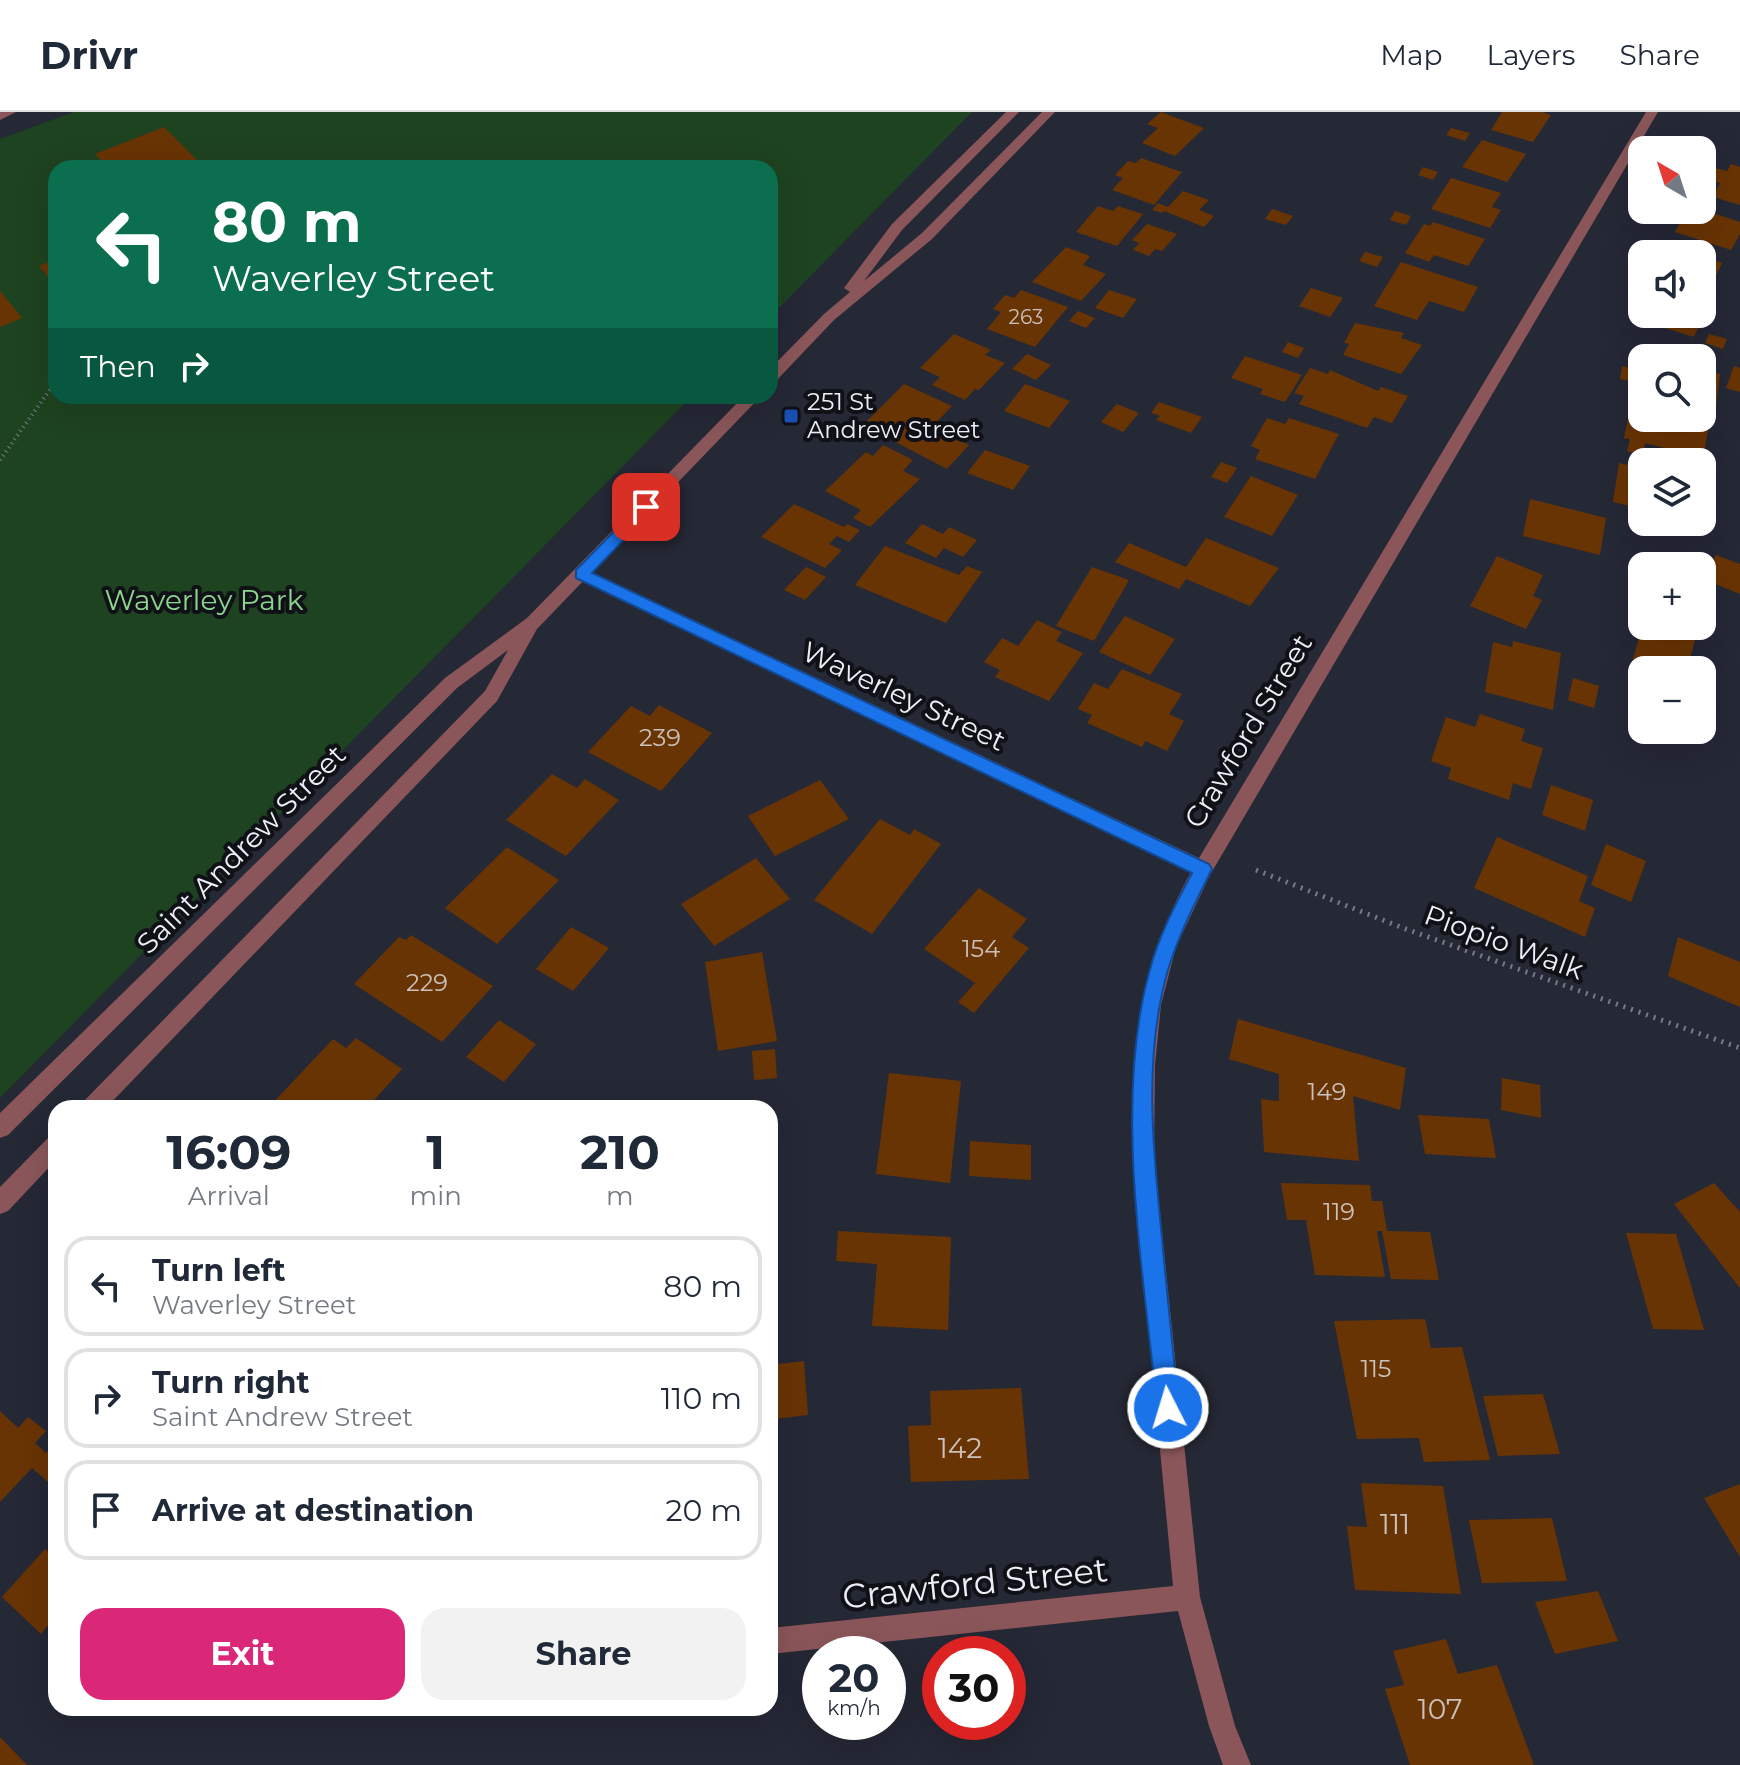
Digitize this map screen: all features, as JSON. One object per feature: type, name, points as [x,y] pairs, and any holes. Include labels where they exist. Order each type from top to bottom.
[{"type":"street","points":[[0,116],[10,112]]},
{"type":"street","points":[[829,317],[897,227],[1013,112]]},
{"type":"street","points":[[778,370],[829,317],[927,236],[1049,112]]},
{"type":"street","name":"Crawford Street","points":[[1237,1765],[1222,1726],[1187,1597],[1143,1156],[1143,1089],[1148,1023],[1158,972],[1176,919],[1203,869],[1652,112]]},
{"type":"street","name":"Saint Andrew Street","points":[[0,1128],[451,683],[533,623],[745,404]]},
{"type":"street","name":"Waverley Street","points":[[581,574],[1203,869]]},
{"type":"street","name":"Saint Andrew Street","points":[[100,1100],[491,696],[533,623]]},
{"type":"street","points":[[0,1203],[48,1153]]},
{"type":"street","name":"Crawford Street","points":[[778,1640],[1187,1597]]},
{"type":"path","points":[[0,460],[48,392]]},
{"type":"path","name":"Piopio Walk","points":[[1256,870],[1403,928],[1740,1048]]},
{"type":"green space","name":"Waverley Park","points":[[74,112],[972,112],[778,309],[778,160],[48,160],[48,404],[684,404],[0,1098],[0,139]]},
{"type":"building","points":[[1161,112],[1204,128],[1175,156],[1142,143],[1158,128],[1147,124]]},
{"type":"building","points":[[1502,112],[1542,112],[1551,115],[1533,142],[1491,130]]},
{"type":"building","points":[[164,127],[197,160],[101,160],[95,154]]},
{"type":"building","points":[[1451,128],[1470,133],[1465,141],[1446,135]]},
{"type":"building","points":[[1482,140],[1526,154],[1507,182],[1462,167]]},
{"type":"building","points":[[1141,158],[1182,172],[1154,205],[1112,190],[1123,178],[1115,175],[1128,161],[1136,163]]},
{"type":"building","points":[[1731,164],[1740,167],[1740,205],[1716,198],[1720,183],[1716,182],[1716,168],[1727,171]]},
{"type":"building","points":[[1423,167],[1438,172],[1433,180],[1418,175]]},
{"type":"building","points":[[1451,178],[1501,193],[1492,207],[1501,210],[1490,228],[1431,209]]},
{"type":"building","points":[[1183,191],[1209,200],[1199,210],[1214,216],[1204,227],[1164,211],[1152,210],[1158,203],[1168,207]]},
{"type":"building","points":[[1098,206],[1113,211],[1118,206],[1143,214],[1117,246],[1076,232]]},
{"type":"building","points":[[1272,209],[1293,216],[1286,225],[1265,219]]},
{"type":"building","points":[[1395,211],[1411,216],[1406,225],[1390,220]]},
{"type":"building","points":[[1716,214],[1740,222],[1740,234],[1731,250],[1716,245],[1716,240],[1700,240],[1675,232],[1679,224],[1716,224]]},
{"type":"building","points":[[1433,222],[1485,239],[1468,266],[1434,255],[1429,262],[1405,253],[1424,224],[1430,226]]},
{"type":"building","points":[[1147,224],[1177,234],[1162,251],[1155,249],[1149,256],[1133,250],[1139,243],[1132,240]]},
{"type":"building","points":[[1066,247],[1090,256],[1083,265],[1106,274],[1081,301],[1032,282]]},
{"type":"building","points":[[1365,252],[1383,257],[1377,267],[1359,261]]},
{"type":"building","points":[[1716,261],[1722,263],[1716,275]]},
{"type":"building","points":[[48,262],[48,277],[39,266]]},
{"type":"building","points":[[1401,262],[1478,287],[1464,312],[1429,301],[1417,320],[1374,306]]},
{"type":"building","points":[[1311,288],[1343,298],[1330,317],[1299,306]]},
{"type":"building","points":[[1021,290],[1068,307],[1035,347],[987,329],[1001,312],[993,309],[1005,295],[1014,298]]},
{"type":"building","points":[[1109,290],[1137,299],[1123,318],[1095,308]]},
{"type":"building","points":[[0,291],[22,318],[0,327]]},
{"type":"building","points":[[1078,311],[1095,318],[1086,328],[1069,321]]},
{"type":"building","points":[[1355,323],[1404,333],[1401,338],[1422,345],[1401,374],[1343,355],[1349,344],[1344,343]]},
{"type":"building","points":[[1665,328],[1698,328],[1694,337]]},
{"type":"building","points":[[954,334],[991,350],[985,355],[1005,363],[965,400],[932,385],[940,377],[920,368]]},
{"type":"building","points":[[1709,334],[1727,339],[1723,349],[1716,344],[1705,343]]},
{"type":"building","points":[[1288,342],[1304,348],[1298,358],[1282,352]]},
{"type":"building","points":[[1027,354],[1051,365],[1036,380],[1012,369]]},
{"type":"building","points":[[1245,356],[1302,375],[1285,402],[1260,394],[1263,389],[1231,378]]},
{"type":"building","points":[[1622,366],[1628,368],[1628,381],[1620,379]]},
{"type":"building","points":[[1734,366],[1740,368],[1740,392],[1726,388]]},
{"type":"building","points":[[1310,368],[1328,374],[1330,370],[1378,391],[1381,387],[1408,396],[1392,423],[1374,417],[1367,428],[1299,404],[1304,396],[1294,393]]},
{"type":"building","points":[[1716,373],[1720,374],[1716,407]]},
{"type":"building","points":[[904,384],[952,406],[931,428],[969,445],[947,469],[863,425]]},
{"type":"building","points":[[1025,384],[1070,401],[1049,428],[1004,411]]},
{"type":"building","points":[[1159,402],[1202,417],[1191,433],[1156,420],[1160,416],[1151,413]]},
{"type":"building","points":[[1117,404],[1139,413],[1123,432],[1101,422]]},
{"type":"building","points":[[1267,418],[1285,424],[1289,418],[1339,434],[1315,479],[1255,459],[1260,450],[1251,446]]},
{"type":"building","points":[[1628,419],[1628,432],[1708,432],[1705,448],[1664,448],[1645,443],[1644,448],[1628,448],[1628,451],[1627,451],[1630,439],[1624,438]]},
{"type":"building","points":[[883,445],[913,460],[903,471],[920,479],[870,527],[853,518],[861,510],[825,491],[866,452],[873,456]]},
{"type":"building","points":[[985,450],[1030,466],[1013,490],[967,473]]},
{"type":"building","points":[[1221,462],[1237,468],[1227,483],[1211,477]]},
{"type":"building","points":[[1619,463],[1628,465],[1628,506],[1613,502]]},
{"type":"building","points":[[1251,476],[1298,495],[1272,536],[1224,517]]},
{"type":"building","points":[[1530,499],[1606,518],[1600,555],[1523,536]]},
{"type":"building","points":[[794,504],[844,527],[847,524],[860,530],[849,542],[837,536],[829,544],[842,550],[825,568],[761,537]]},
{"type":"building","points":[[922,524],[943,534],[949,527],[977,540],[963,557],[944,548],[936,558],[905,543]]},
{"type":"building","points":[[1206,538],[1279,568],[1250,606],[1186,579],[1179,589],[1115,562],[1129,543],[1186,567]]},
{"type":"building","points":[[885,546],[959,575],[967,566],[982,572],[946,623],[855,585]]},
{"type":"building","points":[[1716,555],[1740,564],[1740,594],[1716,584]]},
{"type":"building","points":[[1497,556],[1543,575],[1533,596],[1542,600],[1526,629],[1470,606]]},
{"type":"building","points":[[806,567],[826,577],[805,600],[784,590]]},
{"type":"building","points":[[1092,567],[1129,580],[1094,641],[1056,626]]},
{"type":"building","points":[[1125,616],[1175,639],[1150,675],[1099,652]]},
{"type":"building","points":[[1037,620],[1062,632],[1056,641],[1083,653],[1049,701],[995,677],[1000,670],[984,662],[1002,638],[1018,646]]},
{"type":"building","points":[[1639,640],[1695,640],[1691,656],[1634,656]]},
{"type":"building","points":[[1513,641],[1561,653],[1553,710],[1485,692],[1493,642],[1512,647]]},
{"type":"building","points":[[1122,669],[1182,694],[1169,714],[1184,721],[1167,751],[1145,741],[1142,747],[1087,723],[1092,715],[1078,709],[1094,683],[1108,689]]},
{"type":"building","points":[[1573,678],[1599,686],[1594,708],[1568,700]]},
{"type":"building","points":[[659,705],[712,733],[661,791],[588,752],[631,706],[650,716]]},
{"type":"building","points":[[1480,714],[1525,729],[1521,741],[1543,748],[1531,789],[1513,783],[1509,800],[1448,779],[1451,768],[1431,761],[1446,717],[1475,727]]},
{"type":"building","points":[[552,774],[577,788],[585,779],[619,800],[566,856],[506,820]]},
{"type":"building","points":[[820,780],[849,819],[775,856],[748,816]]},
{"type":"building","points":[[1551,785],[1593,800],[1585,831],[1542,815]]},
{"type":"building","points":[[880,819],[910,835],[914,829],[941,844],[872,934],[814,900]]},
{"type":"building","points":[[1497,837],[1588,876],[1579,901],[1595,908],[1585,937],[1474,888]]},
{"type":"building","points":[[1606,844],[1646,861],[1631,902],[1591,885]]},
{"type":"building","points":[[507,847],[559,880],[497,944],[445,908]]},
{"type":"building","points":[[756,858],[790,899],[714,946],[681,904]]},
{"type":"building","points":[[979,888],[1027,919],[1012,937],[1029,948],[974,1013],[958,1002],[975,983],[924,949]]},
{"type":"building","points":[[571,927],[609,948],[573,991],[536,969]]},
{"type":"building","points":[[411,935],[493,986],[442,1042],[354,984],[399,937],[406,940]]},
{"type":"building","points":[[1678,937],[1740,962],[1740,1007],[1668,976]]},
{"type":"building","points":[[762,952],[777,1041],[718,1051],[705,962]]},
{"type":"building","points":[[1238,1019],[1406,1068],[1400,1110],[1353,1096],[1359,1161],[1264,1152],[1261,1099],[1279,1101],[1279,1074],[1229,1059]]},
{"type":"building","points":[[499,1020],[536,1044],[504,1082],[466,1057]]},
{"type":"building","points":[[356,1038],[402,1069],[374,1100],[276,1100],[333,1039],[346,1048]]},
{"type":"building","points":[[775,1049],[777,1078],[754,1080],[752,1051]]},
{"type":"building","points":[[889,1073],[961,1081],[950,1183],[876,1174]]},
{"type":"building","points":[[1502,1078],[1540,1085],[1541,1118],[1501,1110]]},
{"type":"building","points":[[1418,1115],[1489,1119],[1496,1158],[1425,1154]]},
{"type":"building","points":[[970,1141],[1031,1145],[1031,1180],[969,1176]]},
{"type":"building","points":[[1281,1183],[1370,1185],[1372,1201],[1382,1201],[1387,1231],[1430,1232],[1439,1280],[1391,1279],[1382,1231],[1377,1231],[1385,1277],[1315,1275],[1306,1220],[1287,1220]]},
{"type":"building","points":[[1714,1183],[1740,1212],[1740,1288],[1674,1204]]},
{"type":"building","points":[[838,1231],[951,1237],[948,1330],[872,1326],[877,1264],[836,1261]]},
{"type":"building","points":[[1626,1233],[1676,1234],[1704,1330],[1653,1329]]},
{"type":"building","points":[[1425,1319],[1431,1348],[1462,1347],[1490,1460],[1424,1462],[1419,1438],[1357,1439],[1334,1321]]},
{"type":"building","points":[[804,1361],[808,1415],[778,1419],[778,1364]]},
{"type":"building","points":[[1021,1388],[1029,1479],[911,1482],[908,1426],[931,1425],[930,1391]]},
{"type":"building","points":[[1543,1394],[1560,1454],[1498,1456],[1483,1396]]},
{"type":"building","points":[[0,1411],[18,1428],[28,1417],[46,1431],[35,1443],[46,1453],[48,1451],[48,1482],[32,1468],[0,1502]]},
{"type":"building","points":[[1361,1483],[1443,1486],[1461,1594],[1355,1590],[1347,1526],[1367,1527]]},
{"type":"building","points":[[1740,1484],[1740,1557],[1704,1498]]},
{"type":"building","points":[[1552,1518],[1567,1581],[1482,1583],[1469,1520]]},
{"type":"building","points":[[45,1549],[48,1552],[48,1626],[41,1634],[2,1597]]},
{"type":"building","points":[[1598,1591],[1618,1641],[1555,1654],[1535,1602]]},
{"type":"building","points":[[1446,1639],[1458,1674],[1497,1665],[1534,1765],[1410,1765],[1385,1689],[1404,1685],[1393,1651]]},
{"type":"building","points":[[0,1737],[27,1765],[0,1765]]},
{"type":"place","name":"251 St Andrew Street","points":[[791,416]]},
{"type":"route","points":[[646,507],[581,574],[1203,869],[1176,919],[1158,972],[1148,1023],[1143,1089],[1143,1156],[1168,1408]]}]
